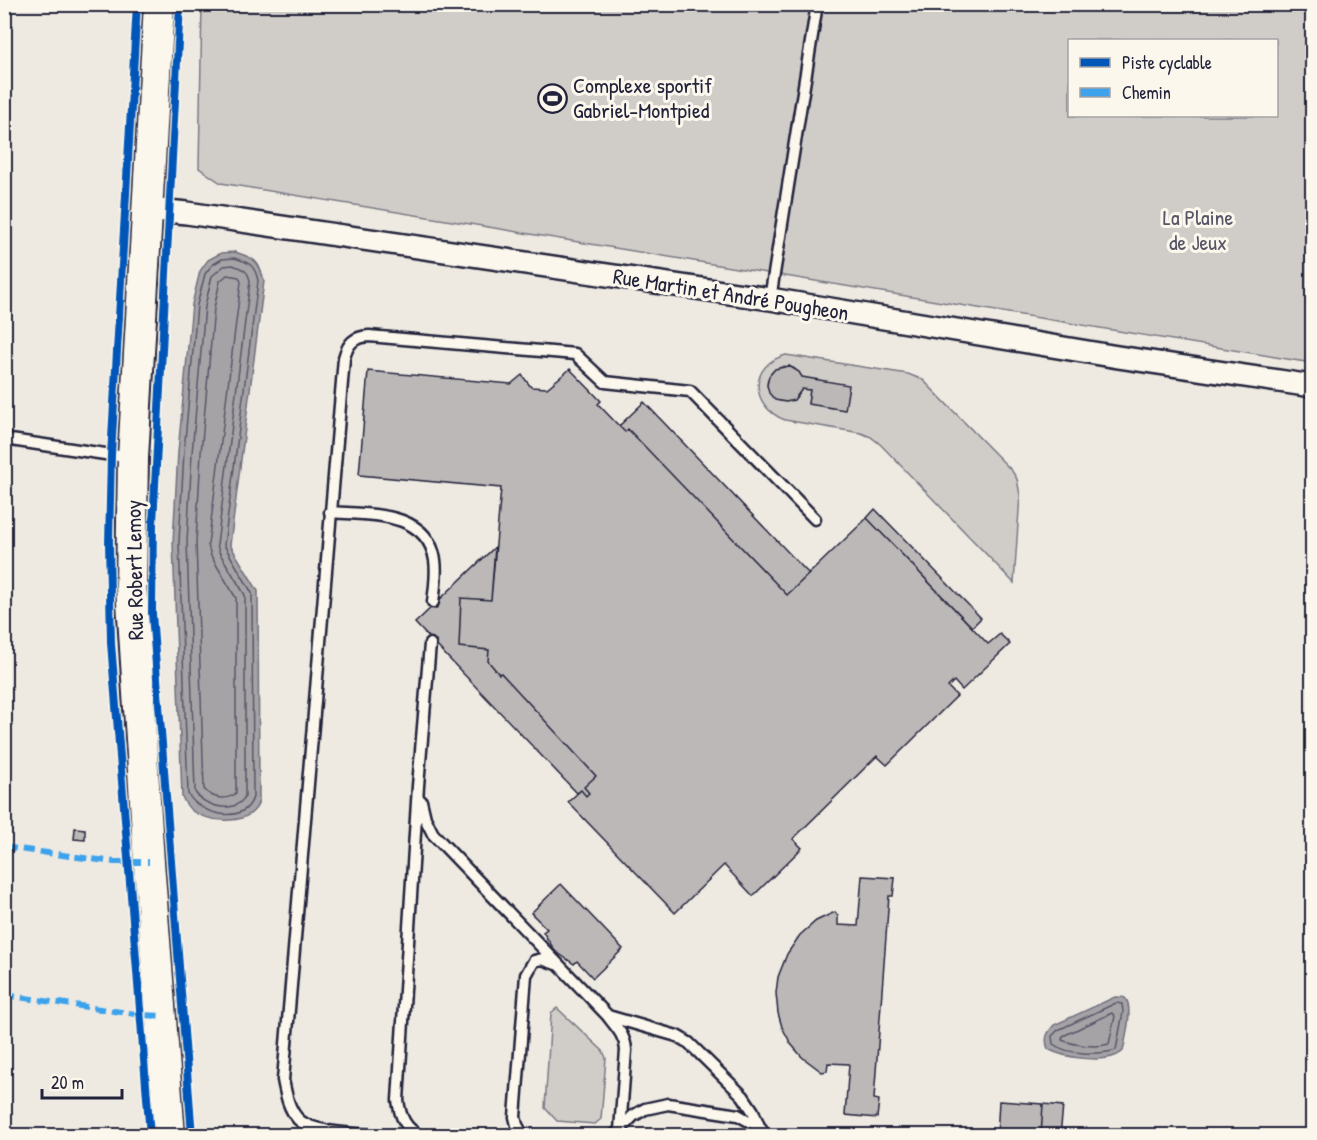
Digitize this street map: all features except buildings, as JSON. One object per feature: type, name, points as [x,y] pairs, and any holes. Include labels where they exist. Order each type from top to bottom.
[{"type":"main road","name":"Rue Robert Lemoy","points":[[159,4],[133,458],[131,586],[148,862],[170,1136]]},
{"type":"street","name":"Rue Martin et André Pougheon","points":[[148,209],[770,299],[1118,357],[1312,386]]},
{"type":"lane","points":[[770,299],[817,4]]},
{"type":"lane","points":[[390,1136],[329,1130],[313,1127],[300,1121],[291,1110],[283,1080],[344,358],[351,341],[359,336],[369,336],[575,354],[605,382],[690,391],[815,519]]},
{"type":"lane","points":[[4,439],[133,458]]},
{"type":"lane","points":[[330,512],[397,518],[414,526],[427,541],[435,558],[433,602]]},
{"type":"lane","points":[[421,1136],[406,1125],[400,1113],[398,1100],[418,786],[430,644]]},
{"type":"lane","points":[[418,786],[425,818],[433,834],[607,1015],[625,1040],[626,1050],[617,1133]]},
{"type":"lane","points":[[523,1136],[516,1125],[515,1117],[526,975],[534,962],[548,960],[559,965]]},
{"type":"lane","points":[[607,1015],[678,1036],[689,1043],[743,1096],[762,1132]]},
{"type":"lane","points":[[617,1133],[633,1116],[645,1109],[668,1104],[738,1115],[762,1132]]},
{"type":"green space","name":"La Plaine de Jeux","points":[[202,5],[1312,5],[1312,363],[221,183],[199,168]]},
{"type":"green space","points":[[786,355],[908,374],[923,380],[1012,471],[1017,479],[1020,495],[1014,583],[871,437],[861,433],[785,420],[773,414],[760,396],[758,386],[765,367]],"holes":[[[784,366],[794,368],[802,377],[845,410],[808,404],[810,390],[802,389],[794,399],[786,402],[778,400],[768,387],[768,379],[773,372]]]},
{"type":"green space","points":[[557,1008],[603,1051],[606,1058],[601,1119],[595,1124],[557,1121],[545,1108],[551,1013]]},
{"type":"water","points":[[235,252],[247,256],[258,264],[264,281],[230,545],[258,591],[259,799],[256,808],[250,814],[233,820],[223,820],[204,817],[196,813],[189,808],[182,797],[173,542],[178,452],[192,304],[200,271],[208,260],[221,253]]},
{"type":"water","points":[[1115,997],[1125,998],[1129,1008],[1123,1051],[1108,1058],[1086,1059],[1048,1049],[1047,1036],[1054,1025]]},
{"type":"marked path","points":[[4,847],[114,862],[149,862]]},
{"type":"marked path","points":[[4,995],[161,1016]]},
{"type":"cycle path","points":[[137,4],[111,455],[109,543],[111,643],[150,1136]]},
{"type":"cycle path","points":[[180,4],[153,524],[152,613],[192,1136]]},
{"type":"place","name":"Complexe sportif Gabriel-Montpied","points":[[552,98]]}]
